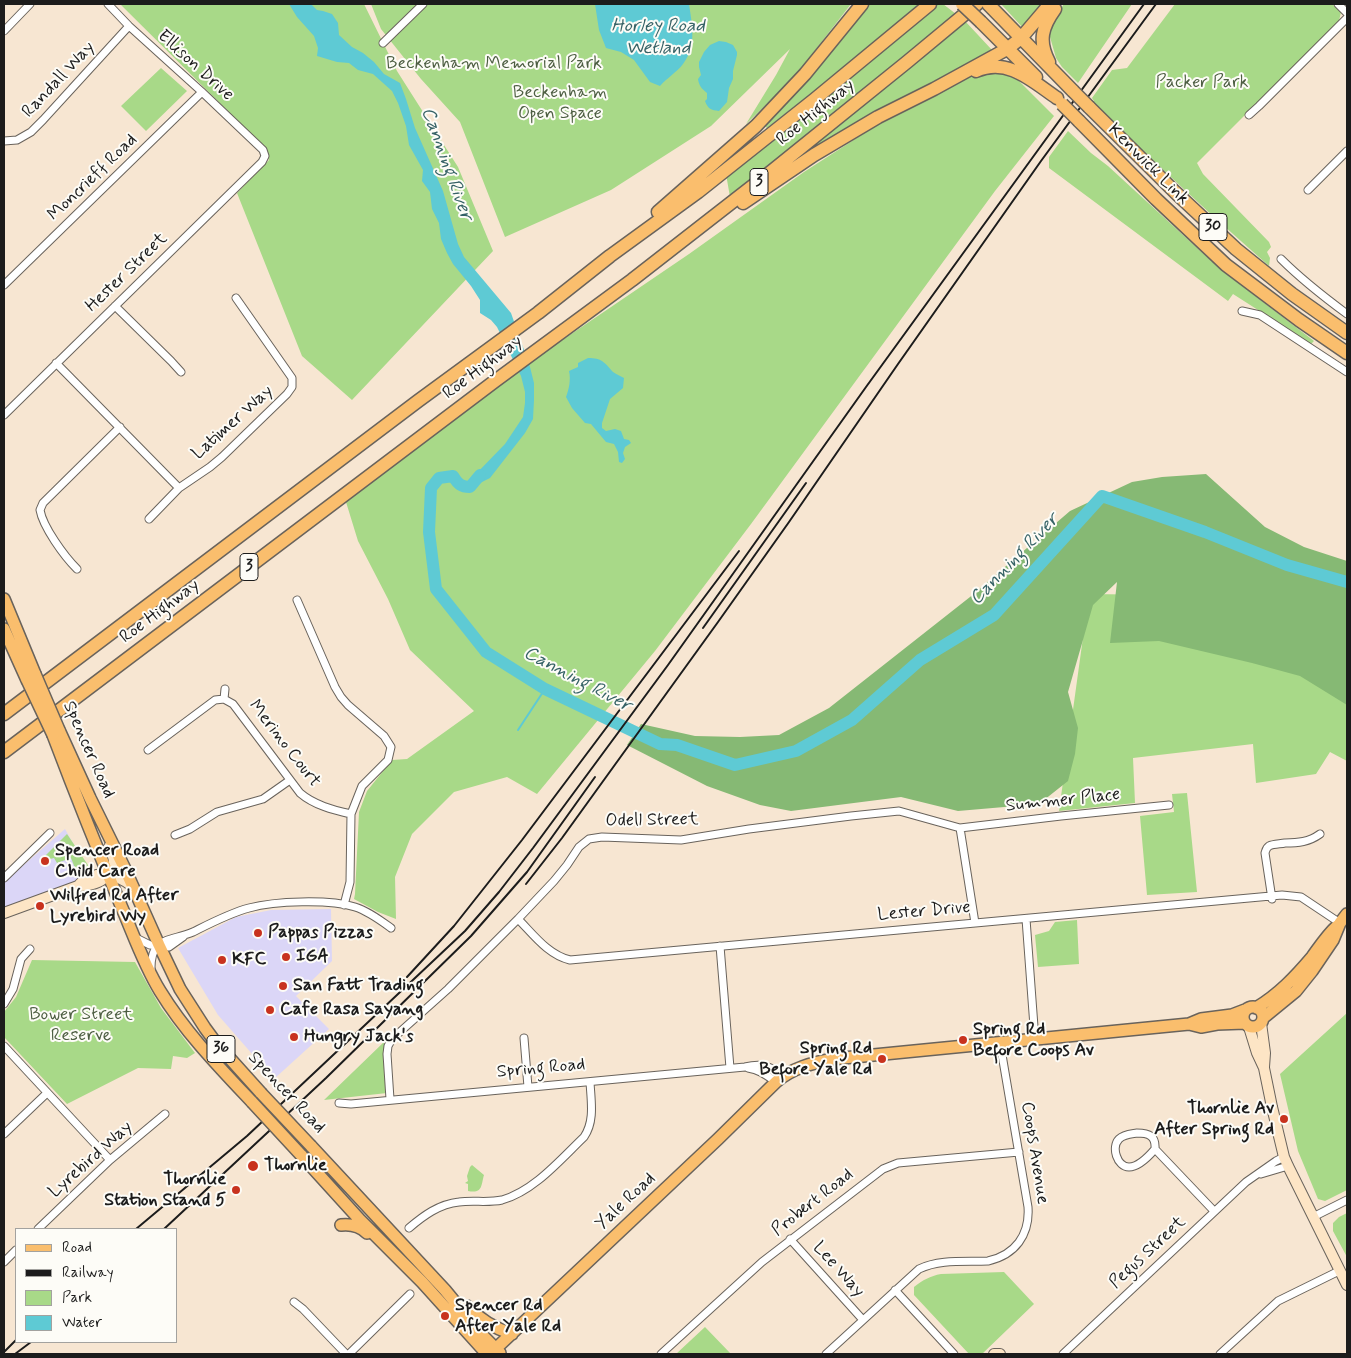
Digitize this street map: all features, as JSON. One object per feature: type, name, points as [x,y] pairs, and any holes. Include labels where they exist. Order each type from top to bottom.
[{"type":"highway","points":[[610,256],[629,236],[756,126],[805,74],[862,4]]},
{"type":"highway","name":"Roe Highway","points":[[4,714],[410,407],[538,313],[610,256],[698,192],[816,99],[930,4]]},
{"type":"highway","name":"Kenwick Link","points":[[962,4],[1156,199],[1226,265],[1299,320],[1347,353]]},
{"type":"highway","name":"Roe Highway","points":[[4,752],[494,381],[632,280],[772,171],[977,4]]},
{"type":"highway","points":[[632,280],[677,251],[814,155],[878,117],[1007,49],[1021,38],[1050,4]]},
{"type":"highway","points":[[1053,70],[1043,51],[1043,35],[1048,19],[1059,4]]},
{"type":"highway","name":"Kenwick Link","points":[[991,7],[1175,192],[1236,249],[1292,294],[1347,333]]},
{"type":"highway","points":[[934,89],[982,68],[1002,66],[1020,73],[1060,101]]},
{"type":"main road","name":"Spencer Road","points":[[4,599],[31,677],[56,733],[90,798],[186,999],[216,1043],[446,1290],[494,1353]]},
{"type":"main road","name":"Spencer Road","points":[[4,629],[31,677]]},
{"type":"main road","name":"Spencer Road","points":[[56,733],[108,875],[140,954],[153,979],[177,1015],[217,1064],[360,1220],[494,1353]]},
{"type":"main road","points":[[4,913],[78,886],[86,886],[103,881],[113,869],[114,862],[94,817],[90,798]]},
{"type":"main road","points":[[108,875],[120,878],[133,887]]},
{"type":"main road","points":[[1344,919],[1327,935],[1292,980],[1268,1000],[1242,1015],[1264,1068],[1286,1162],[1347,1285]]},
{"type":"main road","points":[[1189,1024],[1201,1027],[1217,1024],[1256,1027],[1296,991],[1333,940],[1344,919]]},
{"type":"main road","points":[[186,999],[182,1007],[183,1014],[211,1050],[217,1064]]},
{"type":"main road","points":[[780,1078],[801,1067],[833,1058],[1189,1024],[1201,1019],[1232,1015],[1251,1009],[1261,1012],[1265,1053],[1264,1068]]},
{"type":"main road","name":"Yale Road","points":[[494,1353],[780,1078]]},
{"type":"main road","points":[[341,1225],[348,1224],[364,1230],[399,1265],[409,1270]]},
{"type":"main road","points":[[446,1290],[462,1300],[484,1322],[494,1328],[512,1334]]},
{"type":"main road","points":[[995,1354],[1000,1354]]},
{"type":"street","points":[[4,32],[30,4]]},
{"type":"street","name":"Ellison Drive","points":[[108,4],[129,26],[263,150]]},
{"type":"street","points":[[383,42],[423,4]]},
{"type":"street","points":[[1338,4],[1347,13]]},
{"type":"street","points":[[1249,115],[1347,18]]},
{"type":"street","name":"Randall Way","points":[[4,141],[16,140],[31,132],[129,26]]},
{"type":"street","name":"Moncrieff Road","points":[[4,285],[202,92]]},
{"type":"street","name":"Hester Street","points":[[4,414],[262,162],[265,156],[263,150]]},
{"type":"street","points":[[1308,190],[1347,150]]},
{"type":"street","points":[[1281,259],[1319,294],[1347,314]]},
{"type":"street","name":"Latimer Way","points":[[149,519],[179,488],[222,457],[292,387],[292,378],[236,298]]},
{"type":"street","points":[[115,306],[180,372]]},
{"type":"street","points":[[1242,311],[1260,315],[1347,372]]},
{"type":"street","points":[[56,363],[179,488]]},
{"type":"street","points":[[77,569],[67,558],[42,519],[40,510],[43,503],[120,428]]},
{"type":"street","points":[[298,600],[341,697],[384,736],[391,747],[388,760],[362,786],[351,814],[350,882],[344,905]]},
{"type":"street","name":"Merino Court","points":[[224,699],[225,689]]},
{"type":"street","name":"Merino Court","points":[[148,750],[215,700],[224,699],[233,704],[300,793],[311,801],[335,811],[351,814]]},
{"type":"street","points":[[174,835],[190,829],[217,812],[263,799],[290,780]]},
{"type":"street","name":"Summer Place","points":[[960,828],[1169,805]]},
{"type":"street","name":"Odell Street","points":[[390,1099],[386,1054],[392,1038],[448,989],[518,919],[554,881],[579,847],[589,839],[602,837],[681,840],[749,829],[899,811],[960,828]]},
{"type":"street","points":[[960,828],[975,923]]},
{"type":"street","points":[[4,878],[50,833]]},
{"type":"street","points":[[1271,898],[1265,853],[1269,846],[1306,841],[1320,834]]},
{"type":"street","name":"Lester Drive","points":[[518,919],[552,952],[560,958],[570,960],[1026,918],[1271,898],[1282,895],[1301,897],[1344,919]]},
{"type":"street","points":[[153,979],[151,969],[152,954],[167,939],[187,934],[240,911],[264,905],[302,902],[344,905],[357,908],[377,918],[391,928]]},
{"type":"street","points":[[1026,918],[1035,1040]]},
{"type":"street","points":[[134,937],[150,945],[159,945]]},
{"type":"street","points":[[720,946],[730,1068]]},
{"type":"street","points":[[4,1004],[13,989],[21,959],[30,949]]},
{"type":"street","points":[[524,1038],[528,1087]]},
{"type":"street","name":"Coops Avenue","points":[[826,1354],[913,1273],[926,1265],[940,1262],[988,1261],[995,1259],[1009,1252],[1024,1236],[1028,1219],[1028,1207],[1000,1043]]},
{"type":"street","points":[[4,1046],[110,1160]]},
{"type":"street","name":"Spring Road","points":[[339,1103],[351,1104],[590,1082],[745,1067],[756,1064],[769,1066],[780,1078]]},
{"type":"street","name":"Spring Road","points":[[745,1067],[758,1069],[780,1078]]},
{"type":"street","points":[[409,1228],[424,1215],[442,1206],[458,1202],[501,1200],[520,1193],[538,1181],[589,1130],[591,1119],[590,1082]]},
{"type":"street","points":[[4,1134],[47,1093]]},
{"type":"street","name":"Lyrebird Way","points":[[39,1228],[110,1160],[165,1114]]},
{"type":"street","points":[[1155,1149],[1137,1164],[1128,1167],[1122,1165],[1118,1160],[1115,1147],[1117,1141],[1125,1135],[1144,1133],[1149,1135],[1155,1141],[1155,1149],[1214,1211]]},
{"type":"street","name":"Probert Road","points":[[661,1354],[749,1273],[875,1174],[888,1166],[1019,1152]]},
{"type":"street","name":"Pegus Street","points":[[1063,1354],[1214,1211],[1256,1175],[1286,1162]]},
{"type":"street","points":[[1312,1217],[1347,1200]]},
{"type":"street","name":"Lee Way","points":[[790,1240],[863,1320]]},
{"type":"street","points":[[4,1262],[15,1251]]},
{"type":"street","points":[[1220,1354],[1278,1301],[1339,1271]]},
{"type":"street","points":[[895,1290],[954,1354]]},
{"type":"street","points":[[294,1302],[347,1354],[410,1294]]},
{"type":"shaded area","points":[[65,829],[93,878],[4,908],[4,882]]},
{"type":"shaded area","points":[[331,909],[332,961],[296,996],[329,1029],[274,1079],[218,1015],[178,948],[236,917],[271,910]]},
{"type":"green space","points":[[120,4],[364,4],[397,71],[458,167],[493,251],[352,400],[302,356],[237,193],[269,160],[264,147]]},
{"type":"green space","name":"Beckenham Open Space","points":[[371,4],[851,4],[792,80],[746,124],[790,49],[711,126],[611,190],[505,237],[460,122],[421,79],[381,29]]},
{"type":"green space","points":[[868,4],[920,4],[853,61],[767,128],[762,123]]},
{"type":"green space","points":[[938,4],[943,4],[956,14],[730,197],[726,174]]},
{"type":"green space","points":[[1001,4],[1048,4],[1024,29]]},
{"type":"green space","points":[[1064,4],[1132,4],[1078,83],[1056,58],[1050,37],[1048,37],[1053,19]]},
{"type":"green space","name":"Packer Park","points":[[1175,4],[1332,4],[1341,12],[1339,21],[1197,163],[1203,174],[1269,242],[1271,247],[1267,252],[1270,258],[1269,266],[1092,104],[1094,101],[1092,98],[1112,70],[1127,68]]},
{"type":"green space","points":[[965,21],[992,50],[991,54],[810,152],[809,149]]},
{"type":"green space","points":[[161,68],[187,91],[146,131],[121,106]]},
{"type":"green space","points":[[999,70],[1017,79],[1054,116],[995,191],[751,524],[655,651],[537,794],[507,777],[454,792],[412,834],[395,877],[396,919],[354,899],[359,812],[367,791],[392,760],[407,759],[474,711],[410,650],[388,599],[358,541],[346,502],[533,360],[689,254],[804,172],[897,112],[976,74]]},
{"type":"green space","points":[[1068,131],[1220,269],[1314,341],[1311,344],[1233,294],[1228,301],[1049,168],[1049,157]]},
{"type":"green space","points":[[1206,474],[1265,527],[1304,547],[1347,561],[1347,705],[1300,676],[1252,663],[1159,641],[1110,643],[1117,582],[1093,605],[1068,692],[1078,728],[1075,754],[1068,781],[1039,804],[958,811],[901,797],[791,811],[760,805],[707,786],[627,745],[641,724],[695,736],[740,737],[779,735],[829,708],[970,597],[1070,511],[1132,482],[1162,477]]},
{"type":"green space","points":[[1089,594],[1243,596],[1347,633],[1347,761],[1330,752],[1316,774],[1256,783],[1253,744],[1133,758],[1135,803],[1059,811]]},
{"type":"green space","points":[[1187,793],[1197,892],[1147,895],[1140,816],[1174,812],[1172,794]]},
{"type":"green space","points":[[67,834],[88,865],[86,872],[77,875],[71,858],[57,863],[54,858],[42,861]]},
{"type":"green space","points":[[1077,920],[1079,964],[1038,967],[1035,935],[1049,931],[1055,922]]},
{"type":"green space","name":"Bower Street Reserve","points":[[32,960],[135,962],[161,1008],[195,1053],[187,1058],[173,1056],[171,1069],[138,1068],[67,1104],[4,1037],[4,1012],[16,997]]},
{"type":"green space","points":[[1347,1013],[1347,1190],[1325,1201],[1318,1199],[1298,1151],[1280,1074]]},
{"type":"green space","points":[[384,1042],[387,1093],[324,1100]]},
{"type":"green space","points":[[472,1165],[484,1175],[481,1188],[473,1192],[468,1191],[468,1184],[465,1183],[468,1181],[467,1176]]},
{"type":"green space","points":[[1347,1213],[1347,1257],[1333,1231],[1333,1223]]},
{"type":"green space","points":[[1004,1272],[1034,1304],[982,1354],[969,1354],[914,1295],[914,1287],[920,1282],[937,1275]]},
{"type":"green space","points":[[705,1327],[731,1354],[676,1354]]},
{"type":"water","name":"Canning River","points":[[289,4],[311,4],[317,10],[332,14],[338,23],[339,35],[352,47],[374,62],[384,74],[400,83],[415,128],[443,191],[458,244],[464,257],[511,313],[534,383],[533,419],[525,433],[490,478],[470,487],[473,477],[505,444],[523,417],[525,392],[521,376],[497,327],[491,320],[480,313],[480,300],[447,253],[441,239],[439,223],[432,209],[430,192],[422,181],[423,170],[409,145],[406,126],[392,91],[373,74],[358,70],[349,63],[337,62],[317,56],[318,48],[314,36],[297,17]]},
{"type":"water","name":"Horley Road Wetland","points":[[595,4],[689,4],[692,43],[681,67],[660,86],[650,82],[634,60],[621,52],[606,48],[599,30]]},
{"type":"water","points":[[719,41],[733,45],[737,55],[727,102],[719,111],[712,110],[707,106],[705,101],[707,93],[699,84],[698,79],[701,75],[699,62],[704,52],[710,45]]},
{"type":"water","points":[[588,358],[602,361],[613,372],[624,378],[623,388],[610,399],[602,423],[602,428],[606,431],[615,429],[621,431],[624,439],[629,440],[631,443],[625,447],[623,453],[625,459],[622,463],[619,462],[618,452],[614,444],[606,442],[591,424],[585,423],[572,408],[566,397],[570,378],[569,371],[578,367],[578,363]]},
{"type":"waterway","name":"Canning River","points":[[480,475],[470,487],[460,484],[453,476],[439,478],[431,488],[429,532],[436,589],[486,652],[545,689],[660,744],[677,745],[735,765],[796,751],[852,720],[920,660],[994,615],[1102,496],[1205,532],[1287,565],[1347,582]]},
{"type":"waterway","points":[[518,730],[545,689]]},
{"type":"railway","points":[[137,1228],[247,1136],[465,931],[499,892],[668,665],[866,387],[1144,4]]},
{"type":"railway","points":[[526,884],[562,838],[718,622],[1041,161],[1156,4]]},
{"type":"railway","points":[[703,628],[806,483]]},
{"type":"railway","points":[[407,977],[454,926],[522,840],[739,551]]},
{"type":"railway","points":[[165,1228],[326,1078],[471,936],[527,872],[595,777]]},
{"type":"railway","points":[[4,1352],[15,1341]]},
{"type":"railway","points":[[15,1354],[30,1343]]},
{"type":"place","name":"Spencer Road Child Care","points":[[45,861]]},
{"type":"place","name":"Wilfred Rd After Lyrebird Wy","points":[[40,906]]},
{"type":"place","name":"Pappas Pizzas","points":[[258,933]]},
{"type":"place","name":"IGA","points":[[286,957]]},
{"type":"place","name":"KFC","points":[[222,960]]},
{"type":"place","name":"San Fatt Trading","points":[[283,986]]},
{"type":"place","name":"Cafe Rasa Sayang","points":[[270,1010]]},
{"type":"place","name":"Hungry Jack's","points":[[294,1037]]},
{"type":"place","name":"Spring Rd Before Coops Av","points":[[963,1040]]},
{"type":"place","name":"Spring Rd Before Yale Rd","points":[[882,1059]]},
{"type":"place","name":"Thornlie Av After Spring Rd","points":[[1284,1119]]},
{"type":"place","name":"Thornlie","points":[[253,1166]]},
{"type":"place","name":"Thornlie Station Stand 5","points":[[236,1190]]},
{"type":"place","name":"Spencer Rd After Yale Rd","points":[[445,1316]]},
{"type":"park label","name":"Beckenham Memorial Park","points":[[494,64]]}]
